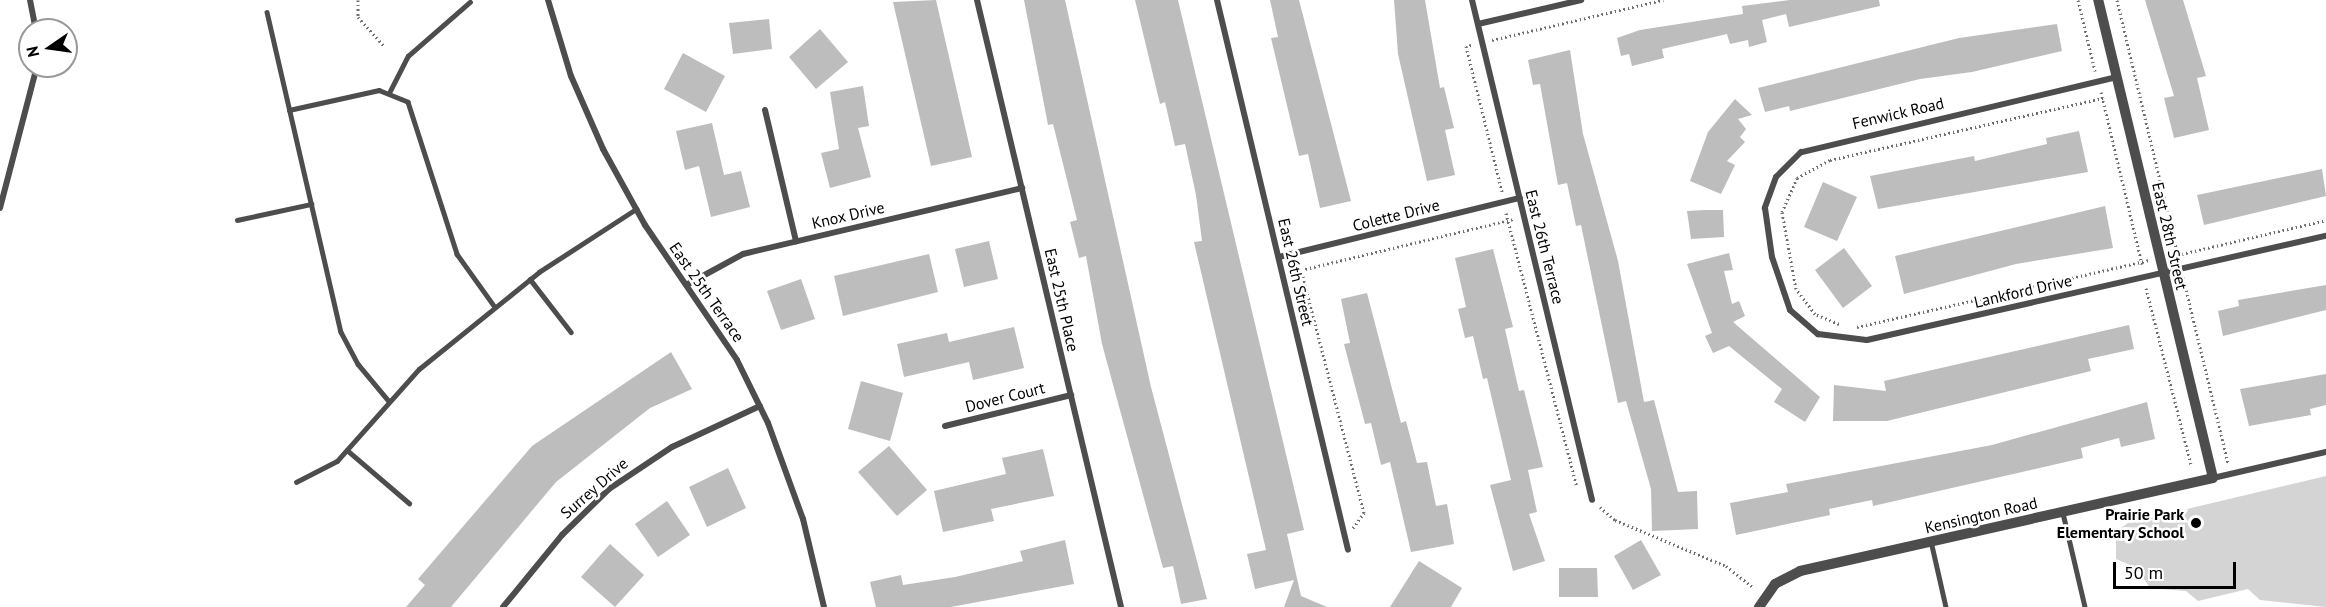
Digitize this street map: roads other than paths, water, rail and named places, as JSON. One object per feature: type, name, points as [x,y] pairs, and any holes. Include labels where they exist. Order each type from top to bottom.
[{"type":"street","points":[[30,0],[34,18]]},
{"type":"street","name":"East 25th Terrace","points":[[548,0],[586,113],[636,209],[688,284],[760,406],[803,519],[824,607]]},
{"type":"street","name":"East 25th Place","points":[[977,0],[1121,607]]},
{"type":"street","name":"East 26th Street","points":[[1217,0],[1348,550]]},
{"type":"street","name":"East 26th Terrace","points":[[1472,0],[1592,500]]},
{"type":"street","points":[[1478,24],[1581,0]]},
{"type":"street","name":"East 28th Street","points":[[2098,0],[2213,478]]},
{"type":"street","name":"Fenwick Road","points":[[1772,257],[1765,224],[1768,192],[1802,152],[2117,77]]},
{"type":"street","points":[[0,208],[34,78]]},
{"type":"street","points":[[765,110],[796,241]]},
{"type":"street","name":"Knox Drive","points":[[688,284],[743,254],[1022,188]]},
{"type":"street","name":"Colette Drive","points":[[1279,257],[1520,198]]},
{"type":"street","name":"Lankford Drive","points":[[1772,257],[1782,294],[1803,324],[1818,334],[1852,342],[2326,236]]},
{"type":"street","name":"Dover Court","points":[[945,426],[1071,395]]},
{"type":"street","name":"Surrey Drive","points":[[503,607],[562,534],[609,489],[672,447],[760,406]]},
{"type":"street","name":"Kensington Road","points":[[1760,605],[1775,584],[1800,571],[2326,452]]},
{"type":"lane","points":[[390,91],[408,56],[470,2]]},
{"type":"lane","points":[[267,12],[341,332],[358,364],[388,400]]},
{"type":"lane","points":[[289,110],[390,91]]},
{"type":"lane","points":[[390,91],[414,111],[457,254],[495,307]]},
{"type":"lane","points":[[237,220],[311,204]]},
{"type":"lane","points":[[296,482],[325,471],[347,450],[388,400],[495,307],[530,279],[636,209]]},
{"type":"lane","points":[[530,279],[571,332]]},
{"type":"lane","points":[[347,450],[409,503]]},
{"type":"lane","points":[[2063,512],[2085,607]]},
{"type":"lane","points":[[1930,541],[1946,607]]},
{"type":"place","name":"Prairie Park Elementary School","points":[[2196,523]]}]
